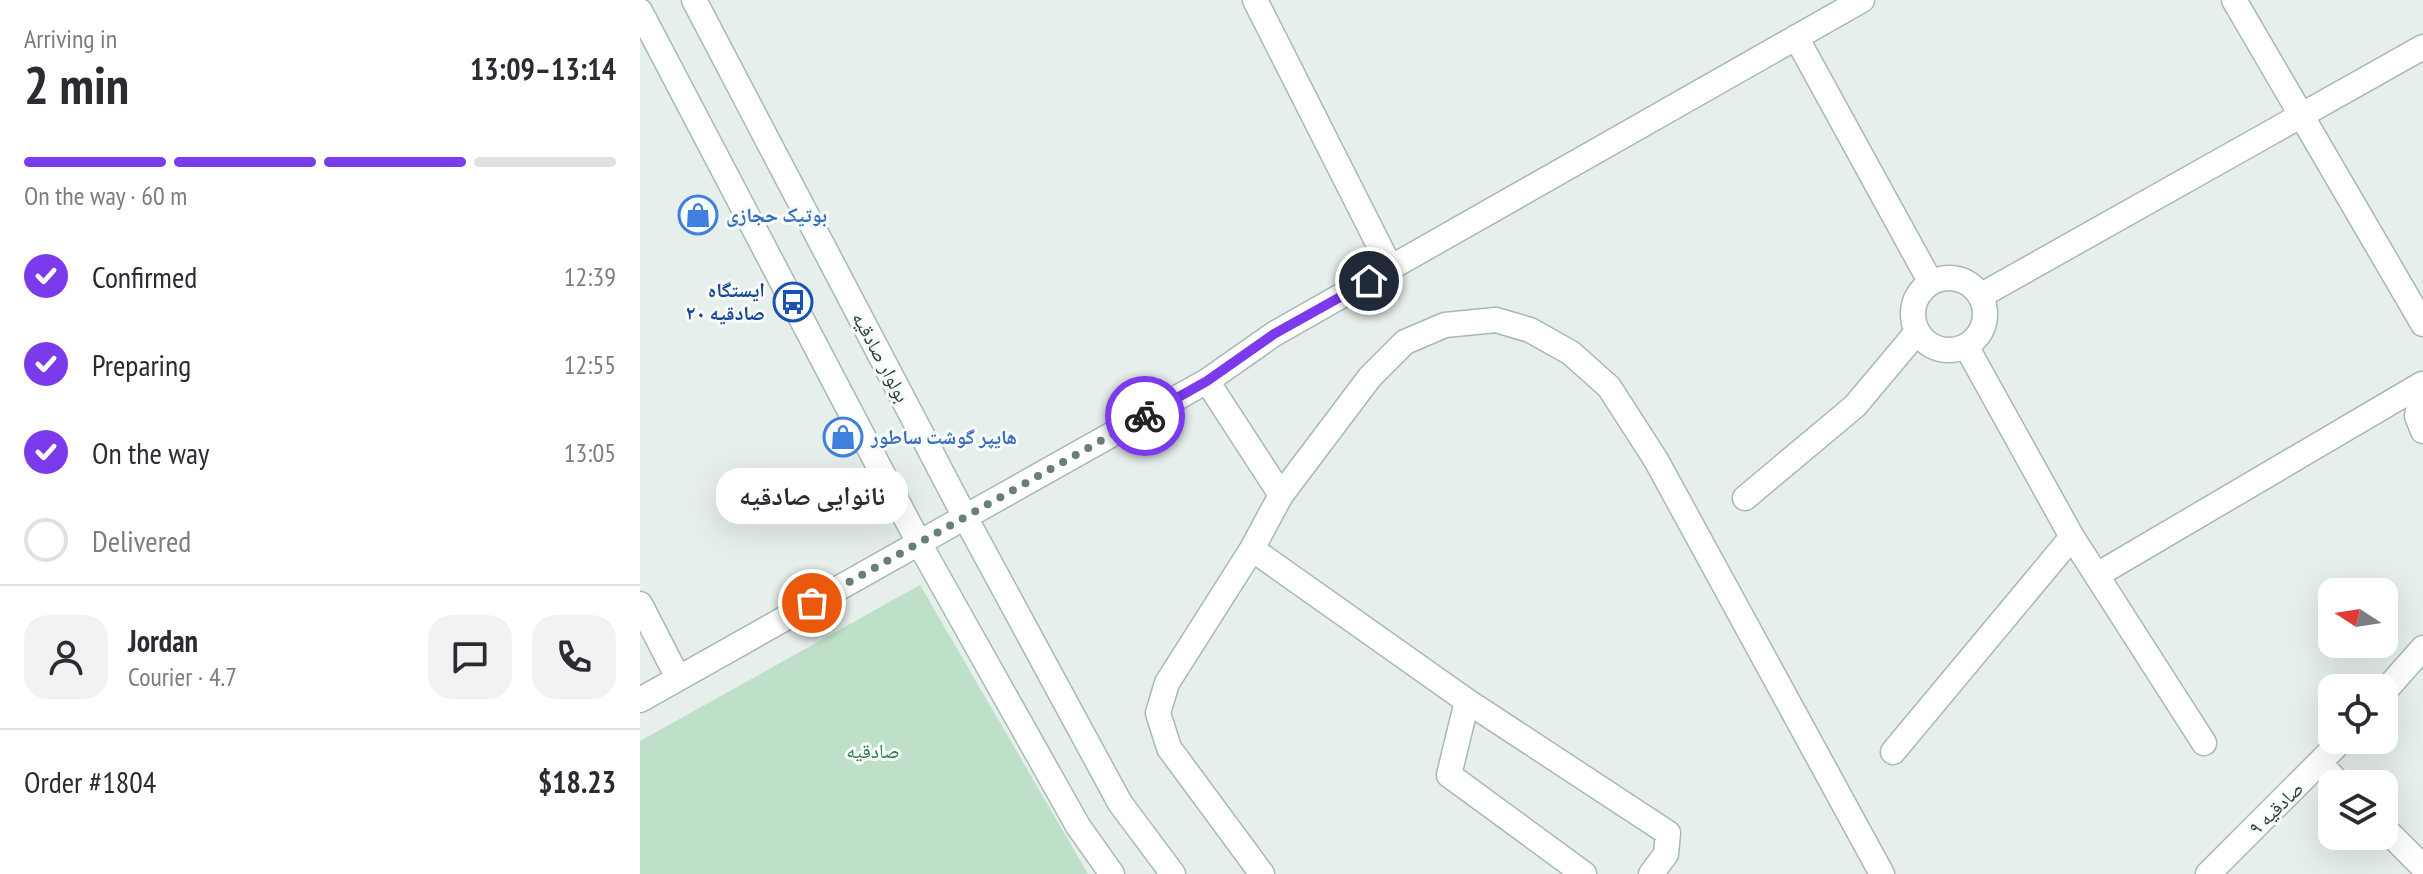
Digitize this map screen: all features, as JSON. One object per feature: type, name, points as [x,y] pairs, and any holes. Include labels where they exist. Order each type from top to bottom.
[{"type":"street","name":"بولوار صادقیه","points":[[694,0],[965,517],[1120,803],[1173,874]]},
{"type":"street","points":[[1255,0],[1391,269]]},
{"type":"street","points":[[640,700],[1207,381],[1274,334],[1862,0]]},
{"type":"street","points":[[2234,0],[2305,116],[2423,324]]},
{"type":"street","points":[[640,11],[919,543],[1078,826],[1112,874]]},
{"type":"street","points":[[1796,37],[1931,283]]},
{"type":"street","points":[[1980,296],[2423,47]]},
{"type":"street","points":[[1945,278],[1958,279],[1971,286],[1980,296],[1985,310],[1983,324],[1966,346],[1953,350],[1939,349],[1927,343],[1917,332],[1914,305],[1931,283],[1945,278]]},
{"type":"street","points":[[1262,874],[1169,748],[1158,713],[1167,683],[1252,549],[1281,495],[1370,377],[1405,342],[1445,325],[1496,320],[1530,330],[1571,353],[1609,387],[1656,460],[1882,874]]},
{"type":"street","points":[[1745,498],[1855,406],[1917,332]]},
{"type":"street","points":[[1966,346],[2072,537],[2204,743]]},
{"type":"street","points":[[1207,381],[1281,495]]},
{"type":"street","points":[[2097,575],[2423,384]]},
{"type":"street","points":[[2423,384],[2417,416],[2423,431]]},
{"type":"street","points":[[1893,752],[2072,537]]},
{"type":"street","points":[[1252,549],[1467,701],[1668,833],[1666,854],[1651,874]]},
{"type":"street","points":[[640,604],[678,678]]},
{"type":"street","points":[[2398,676],[2423,648]]},
{"type":"street","points":[[1467,701],[1449,775],[1584,874]]},
{"type":"street","name":"صادقیه ۹","points":[[2208,874],[2329,754]]},
{"type":"street","points":[[2320,764],[2326,770]]},
{"type":"street","points":[[2398,842],[2423,867]]},
{"type":"green space","name":"صادقیه","points":[[920,585],[1088,874],[640,874],[640,741]]},
{"type":"way so far","points":[[812,603],[1145,416]]},
{"type":"place","name":"بوتیک حجازی","points":[[698,215]]},
{"type":"place","name":"ایستگاه صادقیه ۲۰","points":[[793,302]]},
{"type":"place","name":"هایپر گوشت ساطور","points":[[843,437]]},
{"type":"place","name":"نانوایی صادقیه","points":[[812,603]]},
{"type":"route","points":[[1145,416],[1207,381],[1274,334],[1369,281]]}]
